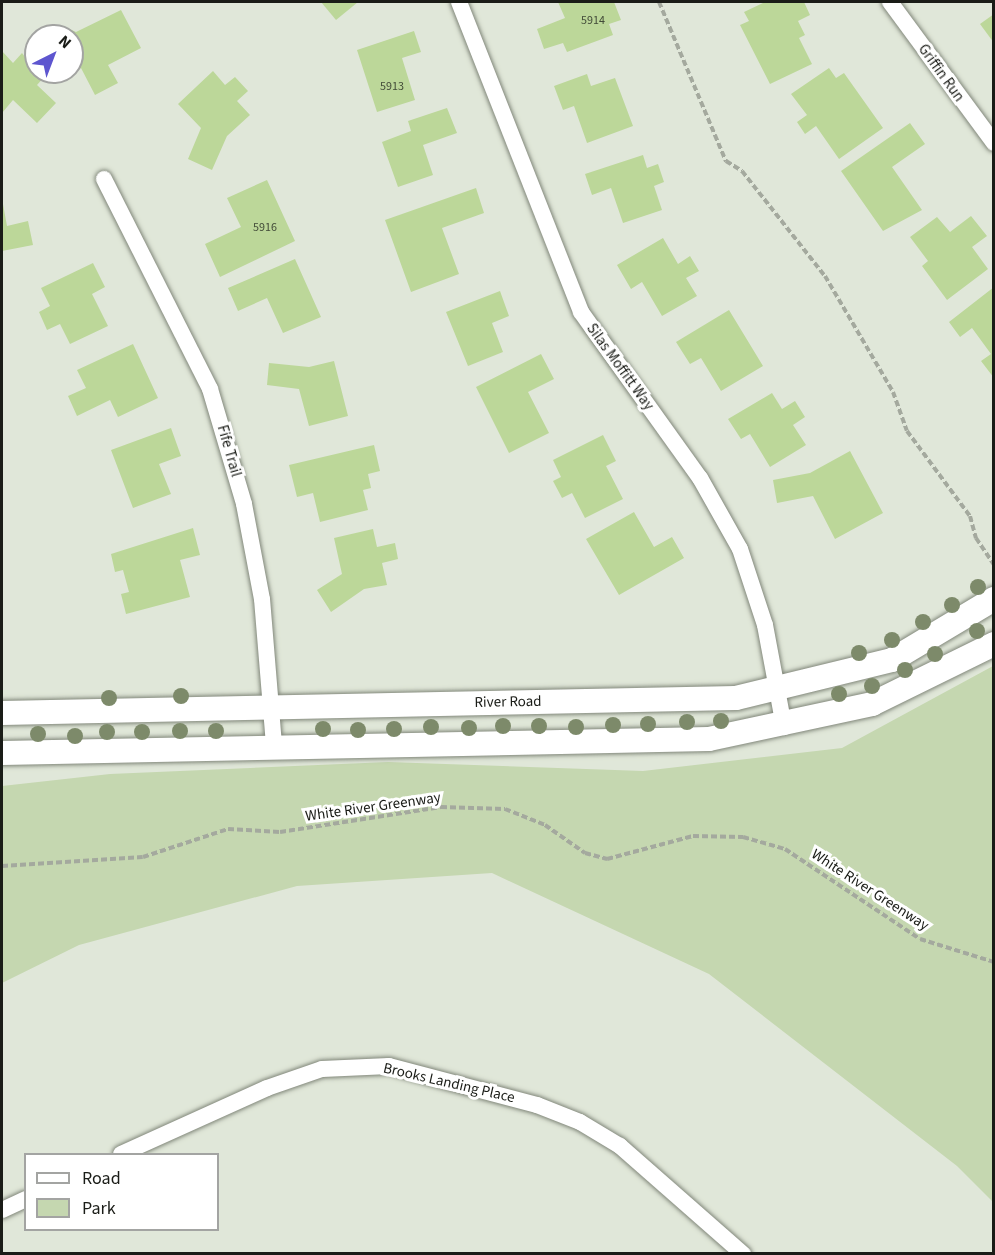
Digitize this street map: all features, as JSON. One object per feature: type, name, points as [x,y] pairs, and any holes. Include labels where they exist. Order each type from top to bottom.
[{"type":"main road","name":"River Road","points":[[2,713],[683,701],[777,690],[892,660],[993,599]]},
{"type":"main road","points":[[2,753],[274,746],[676,741],[784,727],[872,704],[993,644]]},
{"type":"street","name":"Silas Moffitt Way","points":[[459,2],[580,312],[700,478],[740,549],[757,593],[784,727]]},
{"type":"street","name":"Griffin Run","points":[[890,2],[993,144]]},
{"type":"street","name":"Fife Trail","points":[[104,179],[210,389],[244,504],[262,599],[274,746]]},
{"type":"street","name":"Brooks Landing Place","points":[[125,1153],[267,1088],[322,1069],[389,1066],[537,1105],[580,1122],[620,1146],[743,1254]]},
{"type":"street","points":[[2,1210],[24,1199]]},
{"type":"path","points":[[659,2],[726,161],[742,171],[825,276],[893,392],[907,431],[970,516],[976,538],[993,565]]},
{"type":"path","name":"White River Greenway","points":[[2,866],[142,857],[228,829],[280,832],[441,807],[505,809],[545,825],[585,854],[607,859],[693,836],[743,837],[785,849],[920,939],[993,962]]},
{"type":"green space","points":[[993,666],[993,1202],[957,1166],[709,974],[492,873],[297,886],[79,945],[2,983],[2,786],[110,774],[388,762],[643,771],[842,748]]},
{"type":"building","points":[[321,2],[358,2],[336,20]]},
{"type":"building","points":[[558,2],[614,2],[621,20],[609,24],[613,35],[567,52],[563,43],[544,49],[537,29],[565,18]]},
{"type":"building","points":[[765,2],[804,2],[810,15],[798,21],[805,35],[799,38],[812,64],[770,84],[740,25],[749,21],[744,12]]},
{"type":"building","points":[[121,10],[141,48],[108,65],[118,83],[95,95],[84,74],[84,28]]},
{"type":"building","points":[[994,14],[994,43],[980,24]]},
{"type":"building","points":[[414,31],[421,52],[402,58],[415,100],[377,112],[357,50]]},
{"type":"building","points":[[2,51],[13,63],[22,53],[24,56],[24,84],[38,84],[56,103],[37,123],[13,100],[2,113]]},
{"type":"building","points":[[829,68],[836,78],[844,73],[883,128],[839,159],[816,126],[805,134],[797,122],[807,115],[791,94]]},
{"type":"building","points":[[213,71],[225,85],[235,77],[248,91],[237,101],[250,115],[227,136],[212,170],[188,159],[201,128],[178,104]]},
{"type":"building","points":[[587,74],[591,86],[615,78],[633,126],[587,143],[574,106],[563,110],[554,86]]},
{"type":"building","points":[[447,108],[457,133],[423,145],[433,175],[398,187],[382,142],[411,131],[408,121]]},
{"type":"building","points":[[910,123],[925,144],[892,167],[922,210],[883,231],[841,171]]},
{"type":"building","points":[[643,155],[647,168],[658,164],[664,182],[654,186],[662,210],[623,223],[611,188],[592,195],[585,174]]},
{"type":"building","points":[[267,180],[295,241],[220,277],[205,244],[241,227],[227,198]]},
{"type":"building","points":[[476,188],[484,213],[442,228],[459,274],[411,292],[385,220]]},
{"type":"building","points":[[3,204],[7,226],[28,221],[33,245],[2,251]]},
{"type":"building","points":[[971,216],[987,236],[972,247],[988,269],[947,300],[922,266],[928,261],[910,237],[937,217],[950,232]]},
{"type":"building","points":[[663,238],[678,264],[690,256],[699,271],[686,278],[697,296],[662,316],[642,282],[631,289],[617,265]]},
{"type":"building","points":[[295,259],[321,317],[283,333],[267,298],[238,311],[228,288]]},
{"type":"building","points":[[93,263],[105,287],[92,294],[108,326],[70,344],[60,324],[47,330],[39,312],[50,306],[41,288]]},
{"type":"building","points":[[994,287],[994,378],[981,361],[991,354],[972,328],[960,337],[949,322]]},
{"type":"building","points":[[500,291],[509,316],[492,323],[503,352],[468,366],[446,312]]},
{"type":"building","points":[[729,310],[763,366],[721,391],[701,358],[690,364],[676,342]]},
{"type":"building","points":[[133,344],[158,398],[118,417],[110,400],[77,416],[68,396],[86,388],[77,370]]},
{"type":"building","points":[[541,354],[554,379],[528,392],[549,433],[509,453],[476,387]]},
{"type":"building","points":[[334,361],[348,416],[309,426],[299,389],[267,385],[269,363],[309,367]]},
{"type":"building","points":[[772,393],[782,409],[795,401],[805,417],[793,425],[806,445],[770,467],[750,434],[741,439],[728,419]]},
{"type":"building","points":[[171,428],[181,456],[159,464],[171,494],[133,508],[111,450]]},
{"type":"building","points":[[603,435],[616,461],[606,466],[623,499],[585,518],[572,493],[562,498],[553,481],[561,477],[553,460]]},
{"type":"building","points":[[374,445],[380,471],[368,474],[371,488],[363,490],[368,510],[320,522],[313,493],[297,497],[289,465]]},
{"type":"building","points":[[850,451],[883,513],[835,539],[813,496],[777,503],[773,480],[810,473]]},
{"type":"building","points":[[634,512],[654,547],[672,537],[684,558],[619,595],[586,539]]},
{"type":"building","points":[[193,528],[200,555],[180,560],[190,597],[126,614],[121,594],[129,592],[123,570],[115,572],[111,554]]},
{"type":"building","points":[[373,529],[377,547],[395,543],[398,559],[382,563],[387,585],[364,589],[331,612],[317,590],[342,574],[334,538]]}]
